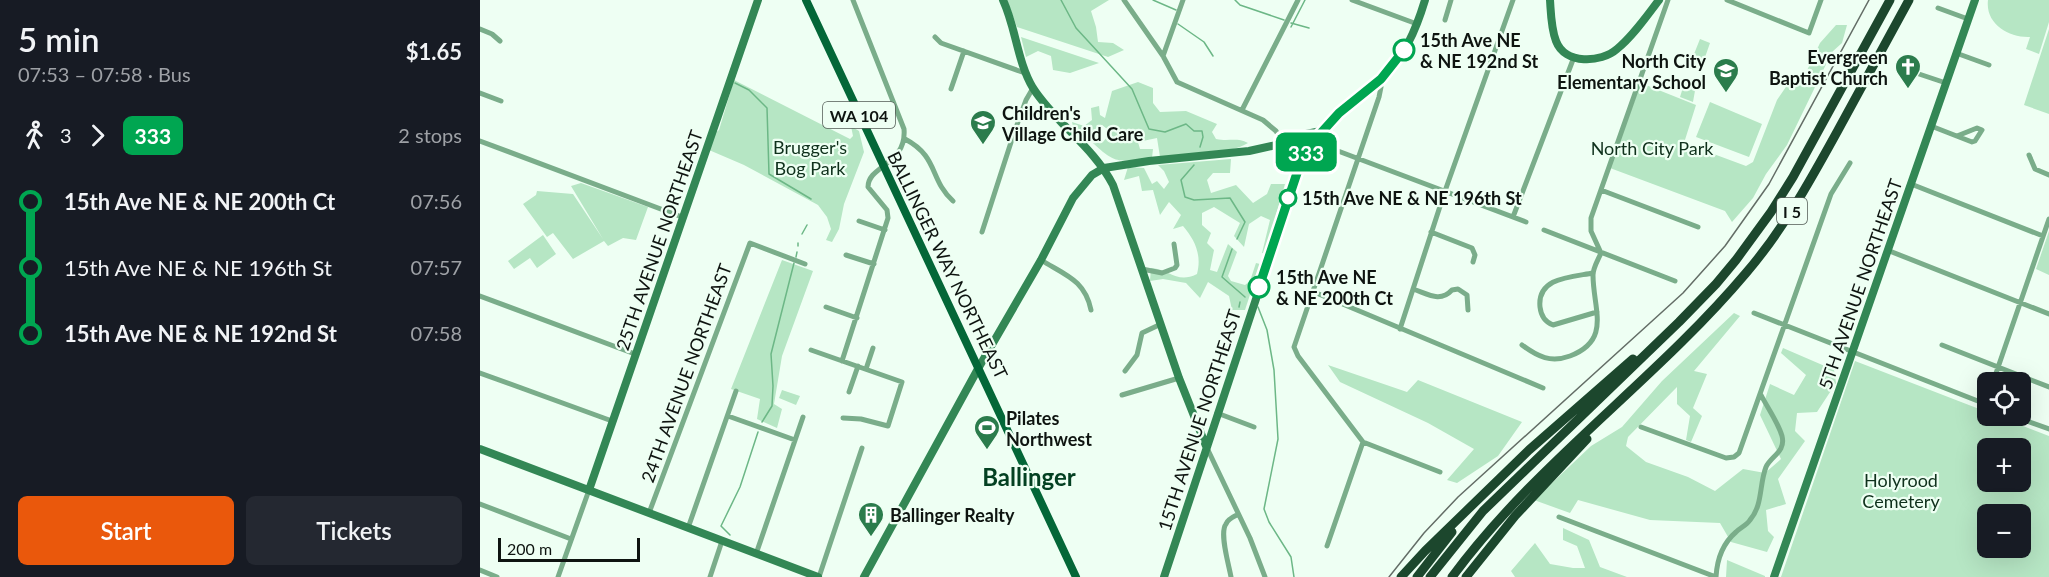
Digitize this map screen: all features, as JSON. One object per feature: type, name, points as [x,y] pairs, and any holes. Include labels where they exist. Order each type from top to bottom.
[{"type":"highway","name":"I 5","points":[[1430,577],[1489,505],[1679,322],[1729,268],[1776,204],[1890,0]]},
{"type":"highway","name":"I 5","points":[[1452,577],[1499,520],[1748,272],[1778,232],[1811,178],[1909,0]]},
{"type":"highway","points":[[1401,577],[1529,450],[1679,322]]},
{"type":"highway","points":[[1469,574],[1515,516],[1631,391]]},
{"type":"highway","points":[[1418,577],[1474,505]]},
{"type":"main road","name":"BALLINGER WAY NORTHEAST","points":[[806,0],[1076,577]]},
{"type":"street","name":"25TH AVENUE NORTHEAST","points":[[589,490],[758,0]]},
{"type":"street","points":[[842,361],[888,218],[887,210],[868,188],[868,182],[871,176],[896,156],[905,139],[904,129],[853,0]]},
{"type":"street","points":[[1003,0],[1014,28],[1025,73],[1047,107],[1091,152],[1104,168],[1113,185],[1179,378],[1206,446],[1250,538],[1264,577]]},
{"type":"street","points":[[1124,0],[1163,56],[1174,78],[1181,85],[1242,110],[1272,126],[1283,143]]},
{"type":"street","points":[[1163,56],[1183,0]]},
{"type":"street","points":[[1242,110],[1298,0]]},
{"type":"street","points":[[1352,0],[1417,24]]},
{"type":"street","name":"15TH AVENUE NORTHEAST","points":[[1164,577],[1294,180],[1311,144],[1321,131],[1398,60],[1417,24],[1425,0]]},
{"type":"street","points":[[1444,20],[1451,0]]},
{"type":"street","points":[[1400,329],[1444,191],[1513,0]]},
{"type":"street","points":[[1550,0],[1557,44],[1574,57],[1597,60],[1611,54],[1625,41],[1659,0]]},
{"type":"street","points":[[1522,345],[1534,354],[1550,360],[1562,359],[1589,345],[1594,338],[1597,330],[1597,312],[1593,273],[1601,253],[1591,231],[1591,218],[1668,0]]},
{"type":"street","points":[[1726,0],[1809,33],[1821,0]]},
{"type":"street","name":"5TH AVENUE NORTHEAST","points":[[1774,577],[1975,0]]},
{"type":"street","points":[[1938,8],[1968,19]]},
{"type":"street","points":[[480,30],[492,34],[500,41]]},
{"type":"street","points":[[935,37],[941,43],[1025,73]]},
{"type":"street","points":[[951,89],[964,51]]},
{"type":"street","points":[[1956,53],[1989,65]]},
{"type":"street","points":[[1513,217],[1574,57]]},
{"type":"street","points":[[1904,69],[1946,83]]},
{"type":"street","points":[[1376,82],[1381,87],[1379,97],[1294,347],[1298,356],[1363,442],[1440,472]]},
{"type":"street","points":[[982,232],[1014,133],[1026,100],[1034,88]]},
{"type":"street","points":[[480,93],[501,101]]},
{"type":"street","points":[[1931,126],[1957,136]]},
{"type":"street","points":[[1295,141],[1301,135],[1321,131]]},
{"type":"street","points":[[905,139],[922,150],[928,157],[944,193],[953,201]]},
{"type":"street","points":[[864,577],[1080,187],[1092,175],[1104,168],[1149,161],[1232,153],[1303,140],[1311,144]]},
{"type":"street","points":[[480,141],[682,217]]},
{"type":"street","points":[[1338,151],[1526,222]]},
{"type":"street","points":[[2029,155],[2035,170],[2049,175]]},
{"type":"street","points":[[1641,427],[1726,458],[1734,457],[1739,453],[1831,194],[1850,164]]},
{"type":"street","points":[[1911,184],[2043,236]]},
{"type":"street","points":[[1601,190],[1698,227]]},
{"type":"street","points":[[1996,372],[2049,219]]},
{"type":"street","points":[[859,221],[885,230]]},
{"type":"street","points":[[1544,230],[1675,281]]},
{"type":"street","points":[[1431,232],[1472,248],[1475,255],[1473,262]]},
{"type":"street","name":"24TH AVENUE NORTHEAST","points":[[649,513],[750,243],[805,264]]},
{"type":"street","points":[[1142,269],[1162,273],[1175,268],[1174,244]]},
{"type":"street","points":[[1887,250],[2049,314]]},
{"type":"street","points":[[846,255],[874,264]]},
{"type":"street","points":[[1041,260],[1079,284],[1086,292],[1091,310]]},
{"type":"street","points":[[1593,273],[1559,279],[1549,284],[1540,295],[1540,311],[1544,319],[1553,325],[1597,312]]},
{"type":"street","points":[[1413,289],[1440,298],[1445,297],[1452,290],[1458,290],[1467,295],[1468,310]]},
{"type":"street","points":[[1314,292],[1543,388]]},
{"type":"street","points":[[480,296],[635,354]]},
{"type":"street","points":[[826,307],[857,318]]},
{"type":"street","points":[[1754,313],[1977,399]]},
{"type":"street","points":[[1125,371],[1137,355],[1142,333],[1161,324]]},
{"type":"street","points":[[1942,345],[2049,387]]},
{"type":"street","points":[[866,369],[873,348]]},
{"type":"street","points":[[811,350],[903,382],[888,426],[861,419],[843,418]]},
{"type":"street","points":[[849,392],[858,366]]},
{"type":"street","points":[[480,373],[612,421]]},
{"type":"street","points":[[1122,395],[1179,378]]},
{"type":"street","points":[[688,528],[736,391]]},
{"type":"street","points":[[1559,518],[1716,577],[1722,548],[1750,520],[1759,505],[1767,466],[1778,455],[1782,446],[1782,436],[1761,395]]},
{"type":"street","points":[[1193,414],[1204,422],[1216,416],[1254,428]]},
{"type":"street","points":[[728,416],[795,440]]},
{"type":"street","points":[[756,554],[803,417]]},
{"type":"street","points":[[2031,422],[2049,429]]},
{"type":"street","points":[[1327,546],[1363,442]]},
{"type":"street","points":[[480,449],[819,577],[862,448]]},
{"type":"street","points":[[558,577],[589,490]]},
{"type":"street","points":[[480,504],[571,539]]},
{"type":"street","points":[[1231,577],[1223,534],[1224,526],[1237,514]]},
{"type":"street","points":[[710,577],[722,541]]},
{"type":"street","points":[[480,570],[497,577]]},
{"type":"green space","points":[[1007,0],[1109,0],[1091,11],[1098,42],[1113,43],[1124,50],[1108,57],[1017,27]]},
{"type":"green space","points":[[1988,0],[2049,0],[2049,22],[2039,54],[2026,49],[2030,37],[2014,35],[1994,23],[1988,9]]},
{"type":"green space","name":"North City Park","points":[[1836,25],[1847,25],[1842,43],[1832,52],[1787,145],[1766,174],[1753,198],[1732,222],[1725,211],[1610,168],[1641,83],[1696,105],[1684,143],[1746,166],[1753,162],[1777,100],[1790,81],[1794,83],[1802,81],[1820,43]]},
{"type":"green space","points":[[2049,29],[2049,114],[2024,105]]},
{"type":"green space","points":[[1021,37],[1099,63],[1070,73],[1053,70],[1051,56],[1038,51],[1026,57]]},
{"type":"green space","points":[[1700,39],[1710,43],[1703,63],[1692,59]]},
{"type":"green space","name":"Brugger's Bog Park","points":[[734,80],[850,139],[853,136],[851,126],[859,131],[864,152],[844,204],[839,229],[832,242],[826,240],[831,229],[827,217],[818,205],[744,165],[709,150],[715,133],[719,130]]},
{"type":"green space","points":[[1685,81],[1696,85],[1693,102],[1680,97]]},
{"type":"green space","points":[[1138,82],[1153,88],[1153,103],[1160,112],[1186,111],[1217,124],[1212,132],[1216,139],[1240,140],[1248,143],[1218,152],[1160,157],[1157,138],[1138,142],[1140,149],[1153,149],[1152,158],[1126,161],[1114,159],[1093,143],[1103,142],[1111,132],[1102,125],[1086,140],[1072,122],[1084,126],[1092,120],[1091,108],[1099,106],[1100,115],[1105,118],[1112,91]]},
{"type":"green space","points":[[1710,102],[1762,124],[1749,157],[1696,137]]},
{"type":"green space","points":[[1231,159],[1230,173],[1213,173],[1207,180],[1211,193],[1236,185],[1253,203],[1267,194],[1271,184],[1285,184],[1265,253],[1262,253],[1270,220],[1261,216],[1249,224],[1244,247],[1234,236],[1240,223],[1214,207],[1202,213],[1202,225],[1211,233],[1207,243],[1214,250],[1210,270],[1217,272],[1228,244],[1237,252],[1228,276],[1231,281],[1245,285],[1250,281],[1256,263],[1260,264],[1245,310],[1232,310],[1229,296],[1208,282],[1200,298],[1186,283],[1163,279],[1150,281],[1151,268],[1184,278],[1197,274],[1198,254],[1194,242],[1183,226],[1173,229],[1181,215],[1169,202],[1160,215],[1153,190],[1142,191],[1139,176],[1124,180],[1128,167],[1144,168],[1152,184],[1157,181],[1164,189],[1169,182],[1158,165]]},
{"type":"green space","points":[[581,183],[648,207],[636,240],[623,238],[608,246],[604,241],[573,259],[553,233],[547,237],[523,204],[536,195],[537,191],[573,194],[603,239],[571,186]]},
{"type":"green space","points":[[2049,231],[2049,275],[2036,269]]},
{"type":"green space","points":[[543,235],[556,254],[537,268],[530,258],[514,269],[508,261]]},
{"type":"green space","points":[[782,260],[813,271],[782,356],[774,404],[782,409],[777,428],[757,419],[760,399],[731,389]]},
{"type":"green space","points":[[1734,313],[1740,316],[1694,371],[1707,374],[1693,408],[1702,416],[1691,442],[1686,440],[1690,416],[1677,404],[1677,387],[1628,437],[1626,446],[1646,462],[1688,477],[1715,491],[1743,469],[1765,473],[1781,459],[1760,415],[1770,384],[1794,395],[1806,375],[1781,353],[1783,348],[1834,370],[1836,383],[1817,412],[1797,413],[1795,431],[1805,441],[1778,479],[1786,504],[1766,510],[1768,531],[1774,537],[1767,552],[1731,542],[1720,523],[1650,520],[1578,500],[1570,513],[1534,500],[1591,446],[1622,427],[1662,381]]},
{"type":"green space","name":"Holyrood Cemetery","points":[[1855,361],[1977,408],[1977,426],[2023,426],[2049,436],[2049,577],[1781,577]]},
{"type":"green space","points":[[1328,365],[1407,392],[1418,380],[1522,422],[1498,456],[1457,483],[1447,480],[1474,449],[1428,423],[1340,382]]},
{"type":"green space","points":[[782,390],[800,396],[796,405],[779,398]]},
{"type":"green space","points":[[1563,528],[1589,540],[1600,567],[1627,577],[1515,577],[1511,571],[1535,543],[1550,564],[1585,568],[1577,546],[1563,540]]},
{"type":"green space","points":[[1727,560],[1765,576],[1765,577],[1726,577]]},
{"type":"waterway","points":[[1061,0],[1076,28],[1132,89],[1149,129],[1165,132],[1186,124],[1194,131],[1202,131],[1200,147]]},
{"type":"waterway","points":[[1153,0],[1176,10]]},
{"type":"waterway","points":[[1235,0],[1240,5],[1284,20]]},
{"type":"waterway","points":[[1291,27],[1305,0]]},
{"type":"waterway","points":[[1291,23],[1309,28]]},
{"type":"waterway","points":[[1178,24],[1204,42],[1213,56]]},
{"type":"waterway","points":[[735,83],[749,90],[767,108],[769,174],[811,199]]},
{"type":"waterway","points":[[1194,165],[1181,180],[1185,197],[1194,200],[1230,198],[1245,222],[1237,239]]},
{"type":"waterway","points":[[802,234],[807,225]]},
{"type":"waterway","points":[[1232,249],[1222,277],[1245,297]]},
{"type":"waterway","points":[[796,257],[797,252]]},
{"type":"waterway","points":[[762,422],[772,406],[771,354],[794,263]]},
{"type":"waterway","points":[[1239,307],[1240,302]]},
{"type":"waterway","points":[[1258,307],[1267,330],[1274,370],[1278,439],[1264,509],[1269,522],[1291,557],[1294,577]]},
{"type":"waterway","points":[[730,535],[721,526],[740,487],[758,432]]},
{"type":"tram line","points":[[1389,577],[1424,533],[1458,497],[1683,293],[1725,246],[1769,184],[1869,0]]},
{"type":"bus line","name":"333","points":[[1259,287],[1298,170],[1311,144],[1339,113],[1381,79],[1404,50]]},
{"type":"place","name":"15th Ave NE & NE 192nd St","points":[[1404,50]]},
{"type":"place","name":"Evergreen Baptist Church","points":[[1908,90]]},
{"type":"place","name":"North City Elementary School","points":[[1726,94]]},
{"type":"place","name":"Children's Village Child Care","points":[[983,146]]},
{"type":"place","name":"15th Ave NE & NE 196th St","points":[[1288,198]]},
{"type":"place","name":"15th Ave NE & NE 200th Ct","points":[[1259,287]]},
{"type":"place","name":"Pilates Northwest","points":[[987,451]]},
{"type":"place","name":"Ballinger Realty","points":[[871,538]]},
{"type":"district","name":"Ballinger","points":[[1029,476]]}]
